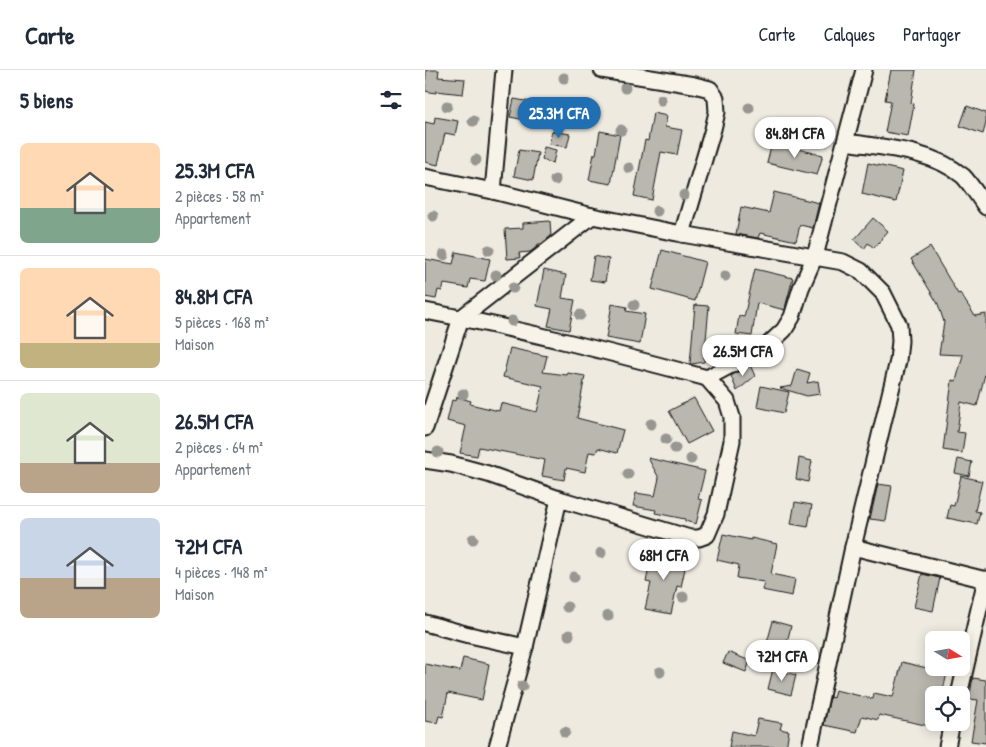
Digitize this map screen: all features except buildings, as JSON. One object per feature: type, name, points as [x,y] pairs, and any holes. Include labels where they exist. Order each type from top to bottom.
[{"type":"street","points":[[493,191],[504,70]]},
{"type":"street","points":[[602,70],[694,85],[710,89],[716,98],[717,112],[713,129],[682,234]]},
{"type":"street","points":[[707,378],[768,345],[784,330],[792,317],[801,288],[815,256],[864,70]]},
{"type":"street","points":[[846,142],[911,152],[941,162],[964,177],[986,207]]},
{"type":"street","points":[[425,178],[493,191],[592,216],[843,262],[861,271],[883,293],[899,326],[898,361],[853,547],[810,747]]},
{"type":"street","points":[[425,428],[461,318],[592,216]]},
{"type":"street","points":[[425,311],[621,355],[707,378],[727,401],[732,417],[732,441],[716,514],[707,535],[699,538],[690,538],[559,500],[488,474],[451,464],[425,460]]},
{"type":"street","points":[[497,747],[525,647],[559,500]]},
{"type":"street","points":[[853,547],[986,580],[961,686]]},
{"type":"street","points":[[425,623],[525,647]]},
{"type":"street","points":[[947,747],[951,731]]}]
